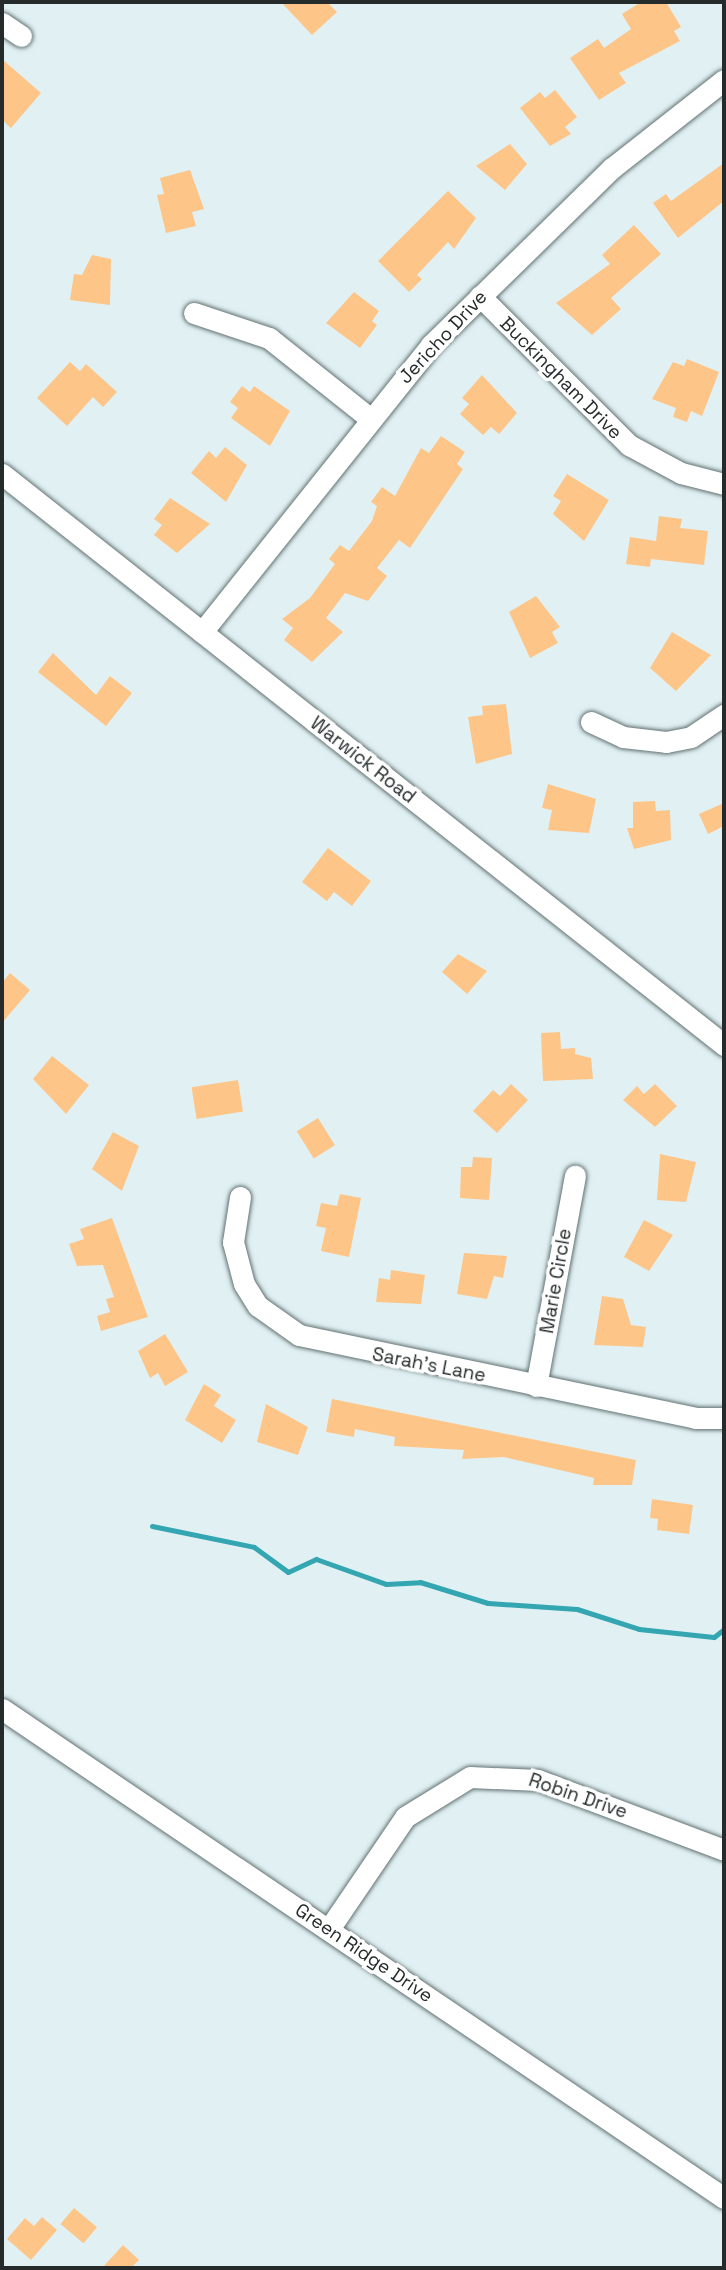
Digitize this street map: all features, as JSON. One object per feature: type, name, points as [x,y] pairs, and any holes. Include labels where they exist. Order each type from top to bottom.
[{"type":"street","points":[[2,23],[21,36]]},
{"type":"street","name":"Jericho Drive","points":[[202,632],[371,419],[480,296],[612,168],[724,80]]},
{"type":"street","name":"Buckingham Drive","points":[[480,296],[629,445],[681,473],[724,484]]},
{"type":"street","points":[[194,313],[269,338],[371,419]]},
{"type":"street","name":"Warwick Road","points":[[2,474],[724,1045]]},
{"type":"street","points":[[591,722],[623,737],[666,742],[691,737],[724,715]]},
{"type":"street","name":"Marie Circle","points":[[536,1386],[575,1176]]},
{"type":"street","name":"Sarah's Lane","points":[[240,1197],[235,1259],[247,1292],[277,1323],[322,1342],[695,1418],[724,1418]]},
{"type":"street","name":"Green Ridge Drive","points":[[2,1709],[724,2198]]},
{"type":"street","name":"Robin Drive","points":[[330,1929],[405,1817],[470,1777],[538,1780],[724,1850]]},
{"type":"building","points":[[281,2],[327,2],[337,12],[312,35]]},
{"type":"building","points":[[641,2],[666,2],[681,27],[674,31],[680,41],[619,73],[626,83],[599,100],[570,58],[598,39],[604,48],[631,29],[622,14]]},
{"type":"building","points":[[2,59],[41,93],[11,128],[2,120]]},
{"type":"building","points":[[555,90],[577,117],[565,127],[571,134],[550,146],[520,108],[540,92],[545,98]]},
{"type":"building","points":[[510,144],[527,164],[505,190],[476,166]]},
{"type":"building","points":[[724,163],[724,201],[678,238],[653,203],[666,194],[671,201]]},
{"type":"building","points":[[190,170],[204,209],[192,212],[196,226],[166,233],[157,195],[164,194],[160,178]]},
{"type":"building","points":[[448,191],[476,218],[454,249],[448,242],[417,275],[422,279],[409,292],[378,261]]},
{"type":"building","points":[[634,225],[661,254],[611,298],[621,309],[592,335],[556,303],[610,264],[602,255]]},
{"type":"building","points":[[92,255],[111,259],[110,305],[70,300],[74,274],[82,275]]},
{"type":"building","points":[[354,292],[379,311],[372,321],[377,325],[360,348],[326,323]]},
{"type":"building","points":[[687,359],[719,372],[702,416],[691,411],[687,422],[673,417],[676,408],[652,399],[673,362],[684,366]]},
{"type":"building","points":[[70,362],[80,371],[86,364],[117,392],[103,407],[93,397],[67,426],[37,398]]},
{"type":"building","points":[[482,375],[517,413],[499,434],[491,427],[483,435],[460,414],[469,404],[462,398]]},
{"type":"building","points":[[242,386],[250,392],[254,386],[290,411],[270,446],[231,418],[238,408],[230,402]]},
{"type":"building","points":[[441,436],[465,452],[457,464],[463,469],[410,548],[399,540],[377,568],[387,576],[368,601],[345,593],[326,618],[343,632],[312,662],[284,640],[293,628],[282,619],[310,598],[335,564],[329,559],[340,545],[349,551],[372,521],[377,506],[371,502],[382,487],[395,496],[421,448],[429,453]]},
{"type":"building","points":[[225,447],[247,465],[226,502],[191,473],[209,451],[216,458]]},
{"type":"building","points":[[567,474],[609,500],[584,541],[553,514],[561,501],[553,496]]},
{"type":"building","points":[[170,498],[210,524],[177,553],[154,535],[162,525],[154,519]]},
{"type":"building","points":[[659,516],[682,519],[680,528],[708,531],[704,565],[651,559],[650,567],[626,564],[630,537],[656,541]]},
{"type":"building","points":[[536,596],[560,627],[552,632],[558,643],[530,658],[509,612]]},
{"type":"building","points":[[672,632],[711,655],[676,691],[650,668]]},
{"type":"building","points":[[53,653],[96,695],[110,676],[132,693],[106,726],[38,672]]},
{"type":"building","points":[[506,704],[512,754],[476,764],[468,717],[483,715],[482,706]]},
{"type":"building","points":[[548,784],[596,799],[589,833],[548,830],[552,810],[542,808]]},
{"type":"building","points":[[655,801],[656,811],[670,810],[671,840],[634,849],[627,828],[633,828],[633,802]]},
{"type":"building","points":[[724,803],[724,826],[708,834],[699,814]]},
{"type":"building","points":[[328,848],[371,881],[352,906],[334,892],[327,901],[302,882]]},
{"type":"building","points":[[458,954],[487,971],[467,994],[442,972]]},
{"type":"building","points":[[10,973],[30,990],[2,1023],[2,983]]},
{"type":"building","points":[[560,1032],[561,1049],[575,1048],[575,1054],[591,1058],[593,1079],[543,1081],[541,1033]]},
{"type":"building","points":[[52,1056],[89,1085],[66,1114],[33,1079]]},
{"type":"building","points":[[238,1080],[243,1112],[197,1119],[192,1087]]},
{"type":"building","points":[[511,1084],[528,1100],[497,1133],[473,1111],[493,1090],[500,1096]]},
{"type":"building","points":[[655,1084],[677,1106],[655,1127],[623,1100],[637,1086],[644,1094]]},
{"type":"building","points":[[318,1118],[335,1145],[314,1158],[297,1131]]},
{"type":"building","points":[[113,1132],[139,1146],[122,1191],[92,1169]]},
{"type":"building","points":[[660,1154],[696,1162],[686,1202],[657,1200]]},
{"type":"building","points":[[473,1157],[492,1158],[489,1200],[460,1198],[461,1167],[472,1167]]},
{"type":"building","points":[[340,1194],[361,1198],[349,1257],[321,1251],[326,1228],[316,1226],[321,1203],[337,1206]]},
{"type":"building","points":[[112,1218],[148,1317],[101,1331],[97,1316],[110,1312],[106,1299],[114,1297],[103,1265],[77,1266],[69,1244],[84,1239],[80,1229]]},
{"type":"building","points":[[644,1220],[673,1235],[649,1271],[624,1257]]},
{"type":"building","points":[[464,1253],[507,1256],[503,1278],[494,1276],[487,1299],[457,1294]]},
{"type":"building","points":[[391,1270],[425,1275],[421,1304],[376,1302],[379,1278],[390,1280]]},
{"type":"building","points":[[602,1296],[623,1299],[631,1325],[646,1327],[643,1347],[594,1345]]},
{"type":"building","points":[[165,1334],[188,1372],[165,1386],[158,1373],[150,1378],[138,1351]]},
{"type":"building","points":[[204,1384],[221,1395],[214,1406],[236,1420],[222,1443],[185,1420]]},
{"type":"building","points":[[332,1399],[636,1460],[632,1485],[593,1485],[594,1478],[504,1457],[462,1459],[464,1450],[394,1446],[395,1437],[355,1429],[354,1437],[326,1432]]},
{"type":"building","points":[[266,1404],[308,1427],[298,1455],[257,1442]]},
{"type":"building","points":[[652,1499],[693,1505],[689,1534],[657,1530],[658,1519],[650,1518]]},
{"type":"building","points":[[74,2208],[97,2227],[83,2243],[61,2224]]},
{"type":"building","points":[[42,2217],[57,2230],[31,2260],[7,2239],[25,2218],[34,2226]]},
{"type":"building","points":[[123,2245],[139,2260],[131,2268],[102,2268]]},
{"type":"waterway","points":[[152,1526],[254,1547],[288,1572],[316,1559],[386,1584],[420,1582],[488,1603],[577,1609],[639,1629],[714,1637],[724,1629]]}]
